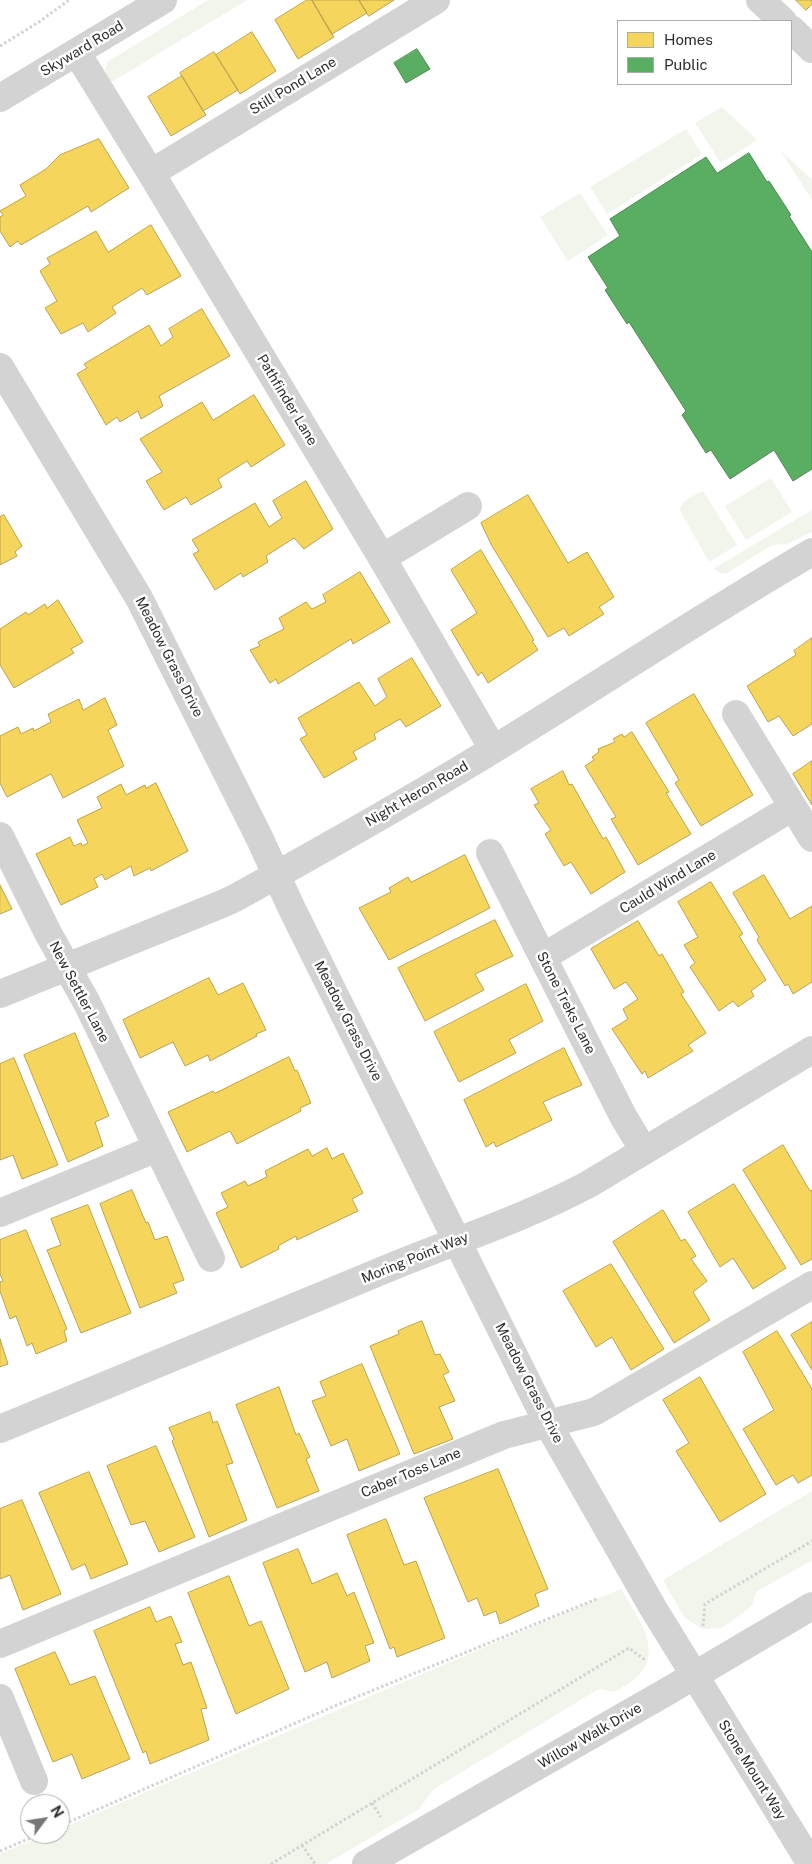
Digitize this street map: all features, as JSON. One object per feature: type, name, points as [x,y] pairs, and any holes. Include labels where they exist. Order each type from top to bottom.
[{"type":"street","name":"Skyward Road","points":[[0,98],[163,0]]},
{"type":"street","name":"Still Pond Lane","points":[[151,173],[436,0]]},
{"type":"street","points":[[760,0],[782,20]]},
{"type":"street","points":[[792,30],[812,49]]},
{"type":"street","name":"Pathfinder Lane","points":[[77,53],[382,558],[494,749]]},
{"type":"street","name":"Meadow Grass Drive","points":[[0,367],[139,598],[548,1424],[694,1676]]},
{"type":"street","points":[[382,558],[468,506]]},
{"type":"street","name":"Night Heron Road","points":[[0,994],[222,904],[276,875],[494,749],[812,552]]},
{"type":"street","points":[[736,714],[812,838]]},
{"type":"street","name":"Cauld Wind Lane","points":[[543,957],[793,807]]},
{"type":"street","name":"New Settler Lane","points":[[0,836],[48,933],[87,1002],[211,1258]]},
{"type":"street","name":"Stone Treks Lane","points":[[490,853],[623,1116],[644,1151]]},
{"type":"street","name":"Moring Point Way","points":[[0,1429],[563,1198],[812,1050]]},
{"type":"street","points":[[0,1213],[158,1148]]},
{"type":"street","name":"Caber Toss Lane","points":[[0,1644],[504,1435],[594,1412],[812,1284]]},
{"type":"street","name":"Willow Walk Drive","points":[[366,1864],[694,1676],[812,1606]]},
{"type":"street","name":"Stone Mount Way","points":[[694,1676],[803,1832],[811,1864]]},
{"type":"street","points":[[0,1698],[34,1781]]},
{"type":"path","points":[[0,46],[39,22],[69,0]]},
{"type":"path","points":[[271,1864],[629,1648],[648,1661],[703,1629],[705,1604],[812,1541]]},
{"type":"path","points":[[70,1822],[332,1707],[599,1598]]},
{"type":"path","points":[[372,1803],[386,1824]]},
{"type":"path","points":[[0,1851],[20,1842]]},
{"type":"path","points":[[302,1845],[315,1864]]},
{"type":"shaded area","points":[[208,0],[247,0],[110,83],[105,70],[107,62]]},
{"type":"shaded area","points":[[722,107],[757,140],[721,163],[695,123]]},
{"type":"shaded area","points":[[686,129],[702,154],[607,214],[590,187]]},
{"type":"shaded area","points":[[780,150],[812,180],[812,200]]},
{"type":"shaded area","points":[[580,193],[608,235],[568,261],[540,217]]},
{"type":"shaded area","points":[[771,478],[792,512],[746,540],[725,506]]},
{"type":"shaded area","points":[[703,491],[737,545],[709,562],[680,510],[683,503]]},
{"type":"shaded area","points":[[812,510],[812,532],[787,544],[769,547],[727,573],[722,574],[713,569]]},
{"type":"shaded area","points":[[812,1491],[812,1560],[756,1592],[752,1606],[722,1628],[702,1629],[684,1617],[663,1580]]},
{"type":"shaded area","points":[[621,1589],[645,1632],[648,1658],[643,1670],[631,1682],[613,1692],[602,1689],[597,1690],[442,1784],[433,1790],[419,1809],[326,1864],[0,1864],[0,1854],[24,1844],[70,1844],[70,1825]]},
{"type":"building: Homes","points":[[307,0],[312,0],[334,37],[298,59],[275,20]]},
{"type":"building: Homes","points":[[312,0],[359,0],[367,13],[332,34]]},
{"type":"building: Homes","points":[[359,0],[394,0],[369,16]]},
{"type":"building: Homes","points":[[796,0],[812,0],[812,4],[806,10]]},
{"type":"building: Homes","points":[[252,32],[276,71],[240,94],[216,55]]},
{"type":"building: Homes","points":[[214,52],[238,90],[203,111],[180,73]]},
{"type":"building: Homes","points":[[182,76],[206,115],[171,136],[148,97]]},
{"type":"building: Homes","points":[[99,139],[129,188],[91,212],[88,206],[21,245],[18,241],[10,247],[0,231],[0,217],[3,215],[0,211],[26,196],[20,185],[46,169],[60,155]]},
{"type":"building: Homes","points":[[151,225],[181,276],[147,295],[142,288],[112,307],[116,313],[88,332],[83,323],[61,334],[45,308],[57,301],[40,271],[50,264],[47,258],[96,231],[108,252]]},
{"type":"building: Homes","points":[[202,309],[230,356],[159,396],[163,406],[141,419],[138,411],[120,422],[117,417],[106,425],[77,374],[87,368],[84,364],[149,325],[161,346],[173,337],[169,329]]},
{"type":"building: Homes","points":[[254,395],[285,445],[251,467],[247,461],[218,479],[222,487],[191,505],[186,497],[164,510],[146,481],[162,472],[140,439],[202,402],[213,420]]},
{"type":"building: Homes","points":[[306,481],[333,529],[304,549],[294,538],[266,556],[268,562],[243,577],[241,573],[215,590],[193,554],[199,551],[192,540],[255,503],[269,527],[282,518],[273,501]]},
{"type":"building: Homes","points":[[528,495],[568,563],[587,552],[614,597],[599,607],[604,614],[569,636],[564,628],[548,637],[492,546],[481,523]]},
{"type":"building: Homes","points":[[4,515],[22,546],[15,552],[17,556],[0,565],[0,517]]},
{"type":"building: Homes","points":[[481,550],[538,650],[488,683],[482,672],[478,676],[451,630],[477,613],[451,570]]},
{"type":"building: Homes","points":[[360,572],[390,622],[353,644],[351,639],[278,684],[276,679],[270,683],[250,650],[260,646],[258,642],[284,629],[279,618],[306,602],[312,609],[326,602],[323,595]]},
{"type":"building: Homes","points":[[58,600],[83,642],[71,649],[74,653],[14,688],[0,665],[0,629],[26,612],[28,615],[45,604],[47,608]]},
{"type":"building: Homes","points":[[812,638],[812,724],[793,736],[779,716],[768,722],[747,686],[796,655],[794,651]]},
{"type":"building: Homes","points":[[412,658],[441,706],[406,727],[400,719],[374,734],[376,739],[353,752],[357,759],[324,778],[300,739],[307,735],[298,718],[359,682],[375,706],[387,697],[378,679]]},
{"type":"building: Homes","points":[[694,694],[753,795],[701,826],[675,783],[679,780],[646,723]]},
{"type":"building: Homes","points":[[105,698],[117,725],[108,730],[124,766],[63,798],[51,774],[7,797],[0,783],[0,736],[18,727],[21,734],[33,728],[34,731],[51,722],[48,714],[79,699],[83,710]]},
{"type":"building: Homes","points":[[632,732],[669,792],[666,793],[691,834],[638,865],[611,819],[616,817],[585,766],[594,760],[592,757],[599,752],[598,749],[615,742],[613,739],[622,734],[624,737]]},
{"type":"building: Homes","points":[[812,761],[812,805],[793,774]]},
{"type":"building: Homes","points":[[563,771],[569,785],[572,784],[603,839],[606,837],[625,872],[591,894],[571,862],[564,866],[545,834],[551,830],[534,805],[539,803],[531,789]]},
{"type":"building: Homes","points":[[156,783],[188,851],[151,871],[150,868],[134,876],[131,866],[105,880],[102,874],[94,879],[98,887],[61,905],[36,854],[70,837],[74,846],[81,843],[82,846],[88,843],[77,820],[102,808],[97,797],[121,784],[126,795],[145,785],[146,788]]},
{"type":"building: Homes","points":[[465,855],[490,908],[389,960],[359,908],[391,892],[389,888],[408,877],[411,882]]},
{"type":"building: Homes","points":[[764,875],[790,919],[812,906],[812,982],[793,994],[788,984],[785,986],[757,940],[759,937],[733,893]]},
{"type":"building: Homes","points":[[711,882],[743,934],[739,936],[766,980],[751,991],[754,996],[738,1007],[733,1001],[719,1011],[690,967],[695,963],[684,945],[698,937],[678,902]]},
{"type":"building: Homes","points":[[0,885],[12,909],[0,914]]},
{"type":"building: Homes","points":[[495,920],[513,956],[475,974],[484,990],[425,1021],[398,968]]},
{"type":"building: Homes","points":[[638,921],[659,956],[662,954],[684,992],[681,994],[706,1033],[688,1045],[693,1051],[648,1078],[645,1071],[642,1074],[612,1029],[628,1019],[623,1009],[638,999],[626,982],[614,989],[591,949]]},
{"type":"building: Homes","points":[[209,978],[218,995],[243,983],[266,1030],[210,1061],[208,1055],[185,1066],[173,1042],[140,1058],[123,1020]]},
{"type":"building: Homes","points":[[526,984],[543,1021],[509,1040],[516,1053],[459,1082],[434,1032]]},
{"type":"building: Homes","points":[[75,1033],[109,1116],[95,1122],[103,1146],[68,1162],[24,1055]]},
{"type":"building: Homes","points":[[564,1048],[582,1085],[543,1102],[552,1120],[496,1147],[494,1142],[486,1147],[464,1100]]},
{"type":"building: Homes","points":[[289,1057],[295,1071],[297,1070],[311,1103],[300,1108],[301,1111],[237,1144],[230,1131],[187,1152],[168,1112],[213,1091],[215,1093]]},
{"type":"building: Homes","points":[[14,1058],[58,1165],[22,1179],[13,1155],[0,1160],[0,1064]]},
{"type":"building: Homes","points":[[783,1145],[810,1191],[812,1190],[812,1259],[801,1265],[743,1170]]},
{"type":"building: Homes","points":[[327,1148],[332,1159],[343,1153],[363,1193],[352,1199],[358,1211],[297,1240],[296,1236],[278,1246],[279,1249],[241,1268],[216,1213],[228,1207],[221,1193],[245,1181],[248,1186],[267,1177],[265,1171],[308,1149],[312,1156]]},
{"type":"building: Homes","points":[[734,1184],[786,1268],[753,1289],[733,1258],[720,1267],[688,1212]]},
{"type":"building: Homes","points":[[132,1190],[155,1240],[167,1236],[184,1280],[173,1284],[177,1293],[140,1308],[100,1204]]},
{"type":"building: Homes","points":[[88,1205],[131,1313],[81,1333],[47,1250],[61,1245],[51,1219]]},
{"type":"building: Homes","points":[[663,1210],[681,1241],[685,1239],[696,1256],[691,1259],[707,1281],[693,1292],[710,1320],[674,1343],[613,1242]]},
{"type":"building: Homes","points":[[26,1230],[67,1329],[64,1331],[67,1341],[36,1354],[32,1343],[27,1346],[16,1316],[10,1319],[0,1291],[0,1282],[3,1281],[0,1274],[0,1240]]},
{"type":"building: Homes","points":[[611,1264],[664,1349],[631,1370],[612,1337],[596,1347],[563,1291]]},
{"type":"building: Homes","points":[[422,1321],[435,1355],[440,1354],[449,1372],[443,1375],[455,1401],[439,1407],[453,1439],[414,1454],[370,1346],[399,1334],[398,1331]]},
{"type":"building: Homes","points":[[812,1322],[812,1370],[791,1335]]},
{"type":"building: Homes","points":[[777,1331],[812,1389],[812,1475],[798,1483],[793,1475],[776,1485],[743,1429],[774,1410],[743,1352]]},
{"type":"building: Homes","points":[[0,1339],[8,1364],[0,1367]]},
{"type":"building: Homes","points":[[362,1364],[400,1454],[359,1471],[347,1439],[331,1446],[312,1401],[326,1396],[320,1382]]},
{"type":"building: Homes","points":[[700,1377],[766,1494],[720,1522],[676,1451],[689,1443],[663,1400]]},
{"type":"building: Homes","points":[[279,1387],[296,1435],[299,1433],[310,1457],[306,1459],[319,1491],[277,1508],[236,1405]]},
{"type":"building: Homes","points":[[210,1412],[213,1423],[217,1421],[233,1463],[226,1465],[247,1520],[209,1537],[172,1441],[174,1439],[169,1428]]},
{"type":"building: Homes","points":[[156,1446],[195,1537],[159,1552],[145,1521],[131,1525],[107,1466]]},
{"type":"building: Homes","points":[[498,1469],[548,1589],[535,1594],[539,1606],[500,1624],[496,1611],[484,1616],[477,1598],[468,1602],[424,1498]]},
{"type":"building: Homes","points":[[89,1472],[128,1564],[91,1579],[85,1564],[72,1570],[39,1493]]},
{"type":"building: Homes","points":[[22,1500],[61,1594],[23,1610],[10,1575],[0,1579],[0,1509]]},
{"type":"building: Homes","points":[[386,1519],[404,1565],[416,1561],[445,1638],[397,1657],[394,1647],[390,1649],[347,1535]]},
{"type":"building: Homes","points":[[298,1549],[312,1584],[337,1573],[347,1596],[354,1592],[374,1643],[365,1646],[370,1661],[332,1678],[327,1662],[305,1672],[263,1563]]},
{"type":"building: Homes","points":[[229,1576],[249,1626],[261,1621],[289,1689],[236,1714],[188,1593]]},
{"type":"building: Homes","points":[[150,1607],[156,1622],[171,1616],[182,1642],[175,1644],[183,1665],[191,1662],[207,1708],[201,1709],[209,1740],[150,1764],[146,1751],[143,1753],[94,1631]]},
{"type":"building: Homes","points":[[55,1652],[70,1685],[95,1676],[130,1759],[82,1779],[72,1754],[53,1762],[15,1669]]},
{"type":"building: Public","points":[[417,49],[430,69],[406,83],[394,63]]},
{"type":"building: Public","points":[[749,153],[791,215],[789,216],[812,252],[812,469],[793,481],[774,450],[730,479],[711,450],[706,453],[682,415],[686,411],[629,322],[627,324],[605,290],[608,288],[588,257],[620,236],[610,219],[706,157],[717,173]]}]
